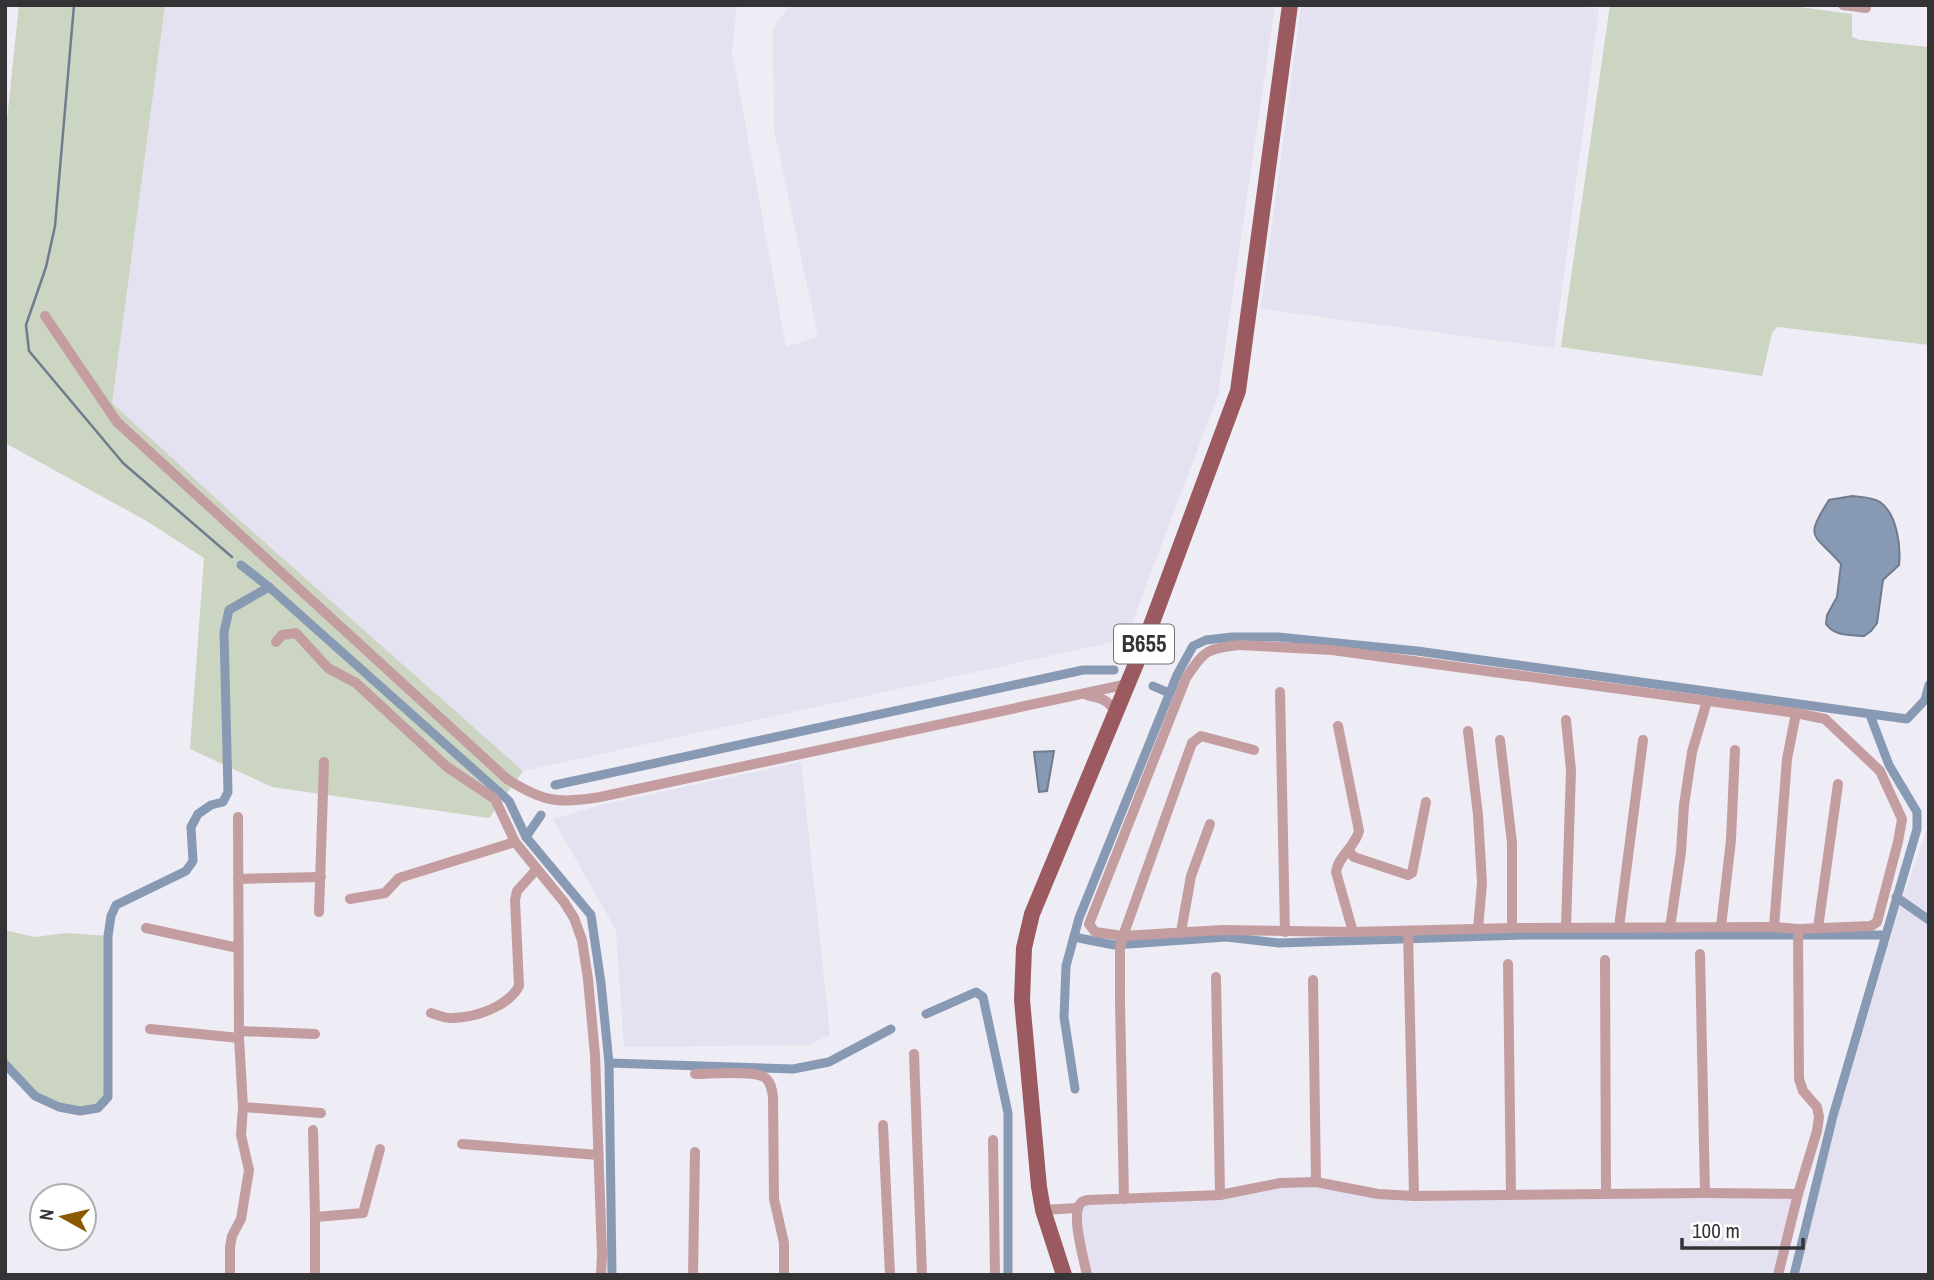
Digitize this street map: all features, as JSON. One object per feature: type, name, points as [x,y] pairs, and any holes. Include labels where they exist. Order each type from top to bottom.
[{"type":"main road","name":"B655","points":[[1064,1275],[1043,1210],[1039,1187],[1022,1000],[1024,948],[1032,915],[1128,684],[1238,391],[1290,5]]},
{"type":"street","points":[[1843,5],[1866,8]]},
{"type":"street","points":[[45,316],[117,422],[507,779],[528,793],[550,800],[574,801],[600,797],[1128,684]]},
{"type":"street","points":[[276,642],[282,635],[296,633],[328,668],[356,683],[447,767],[495,799],[515,842],[574,918],[582,940],[588,979],[595,1055],[601,1275]]},
{"type":"street","points":[[1240,645],[1332,650],[1825,719],[1880,771],[1902,819],[1877,922],[1871,926],[1818,928],[1798,934],[1774,927],[1512,928],[1409,937],[1353,932],[1284,932],[1181,932],[1122,942],[1096,932],[1089,924],[1186,678],[1198,659],[1213,649],[1240,645]]},
{"type":"street","points":[[1280,692],[1284,932]]},
{"type":"street","points":[[1083,694],[1102,698],[1116,713]]},
{"type":"street","points":[[1670,928],[1692,752],[1707,701]]},
{"type":"street","points":[[1774,927],[1787,759],[1796,713]]},
{"type":"street","points":[[1566,720],[1571,770],[1566,927]]},
{"type":"street","points":[[1338,726],[1359,831],[1357,839],[1337,864],[1336,872],[1353,932]]},
{"type":"street","points":[[1468,731],[1482,883],[1478,929]]},
{"type":"street","points":[[1124,1199],[1120,1015],[1122,942],[1192,743],[1201,736],[1254,750]]},
{"type":"street","points":[[1500,740],[1512,843],[1512,928]]},
{"type":"street","points":[[1619,927],[1643,740]]},
{"type":"street","points":[[1721,927],[1731,840],[1735,750]]},
{"type":"street","points":[[319,912],[324,762]]},
{"type":"street","points":[[1818,928],[1838,784]]},
{"type":"street","points":[[1348,850],[1354,857],[1408,875],[1412,873],[1426,802]]},
{"type":"street","points":[[230,1275],[230,1247],[232,1236],[241,1219],[249,1170],[241,1135],[243,1107],[239,1035],[238,817]]},
{"type":"street","points":[[1181,932],[1191,876],[1210,824]]},
{"type":"street","points":[[350,899],[385,893],[399,878],[515,842]]},
{"type":"street","points":[[431,1013],[451,1019],[484,1012],[508,1000],[515,993],[519,986],[515,900],[517,891],[536,870]]},
{"type":"street","points":[[238,879],[321,877]]},
{"type":"street","points":[[146,928],[238,948]]},
{"type":"street","points":[[1778,1275],[1819,1117],[1799,1079],[1798,934]]},
{"type":"street","points":[[1409,937],[1414,1196]]},
{"type":"street","points":[[1700,954],[1705,1193]]},
{"type":"street","points":[[1605,960],[1606,1193]]},
{"type":"street","points":[[1508,964],[1511,1194]]},
{"type":"street","points":[[1216,977],[1220,1195]]},
{"type":"street","points":[[1313,980],[1316,1182]]},
{"type":"street","points":[[150,1029],[239,1035],[315,1034]]},
{"type":"street","points":[[914,1054],[922,1275]]},
{"type":"street","points":[[695,1074],[750,1074],[765,1077],[771,1084],[774,1199],[784,1243],[784,1275]]},
{"type":"street","points":[[243,1107],[321,1113]]},
{"type":"street","points":[[883,1125],[890,1275]]},
{"type":"street","points":[[313,1130],[314,1275]]},
{"type":"street","points":[[993,1140],[995,1275]]},
{"type":"street","points":[[462,1144],[598,1155]]},
{"type":"street","points":[[315,1217],[363,1213],[380,1149]]},
{"type":"street","points":[[693,1275],[695,1152]]},
{"type":"street","points":[[1087,1275],[1077,1228],[1077,1208],[1088,1200],[1220,1195],[1280,1183],[1316,1182],[1378,1195],[1414,1196],[1798,1194]]},
{"type":"street","points":[[1043,1210],[1077,1208]]},
{"type":"shaded area","points":[[165,5],[737,5],[732,51],[786,347],[818,337],[774,129],[773,28],[790,5],[1275,5],[1218,395],[1126,639],[523,771],[111,403]]},
{"type":"shaded area","points":[[1301,5],[1570,5],[1599,9],[1554,348],[1261,309]]},
{"type":"shaded area","points":[[801,762],[830,1035],[808,1045],[624,1047],[616,930],[553,819],[605,804]]},
{"type":"shaded area","points":[[1929,824],[1929,1275],[1798,1275],[1838,1116],[1900,906]]},
{"type":"shaded area","points":[[1298,1183],[1377,1196],[1800,1196],[1780,1275],[1090,1275],[1079,1208],[1083,1203],[1220,1196]]},
{"type":"green space","points":[[19,5],[165,5],[112,403],[523,771],[489,818],[272,787],[190,749],[204,558],[145,520],[5,443],[5,139]]},
{"type":"green space","points":[[1610,5],[1785,5],[1852,14],[1852,37],[1860,40],[1929,47],[1929,345],[1777,327],[1772,333],[1762,376],[1561,347]]},
{"type":"green space","points":[[5,930],[34,937],[67,933],[108,936],[108,1097],[98,1108],[80,1111],[59,1107],[35,1096],[5,1064]]},
{"type":"water","points":[[1852,496],[1874,499],[1886,507],[1897,531],[1899,549],[1899,565],[1883,580],[1877,623],[1864,636],[1838,633],[1826,624],[1827,615],[1837,597],[1841,564],[1815,536],[1814,530],[1829,500]]},
{"type":"water","points":[[1054,751],[1047,791],[1039,792],[1034,752]]},
{"type":"waterway","points":[[74,5],[55,226],[46,267],[26,325],[29,351],[123,463],[232,557]]},
{"type":"waterway","points":[[241,565],[509,801],[526,837],[591,915],[609,1063],[612,1275]]},
{"type":"waterway","points":[[5,1064],[35,1096],[59,1107],[80,1111],[98,1108],[108,1097],[108,936],[111,916],[116,905],[186,871],[193,861],[191,827],[198,814],[211,805],[223,802],[228,792],[224,632],[229,610],[269,587]]},
{"type":"waterway","points":[[1075,1089],[1064,1017],[1066,966],[1079,918],[1177,675],[1193,646],[1206,640],[1232,637],[1278,637],[1417,651],[1907,719],[1925,700],[1929,685]]},
{"type":"waterway","points":[[555,785],[1083,670],[1114,670]]},
{"type":"waterway","points":[[1153,686],[1169,693]]},
{"type":"waterway","points":[[1794,1275],[1833,1116],[1917,829],[1917,812],[1889,765],[1870,715]]},
{"type":"waterway","points":[[526,837],[541,815]]},
{"type":"waterway","points":[[1896,897],[1929,920]]},
{"type":"waterway","points":[[1074,937],[1114,945],[1226,937],[1279,943],[1523,935],[1885,935]]},
{"type":"waterway","points":[[926,1014],[976,992],[983,997],[1008,1113],[1008,1275]]},
{"type":"waterway","points":[[609,1063],[793,1069],[829,1062],[891,1029]]}]
